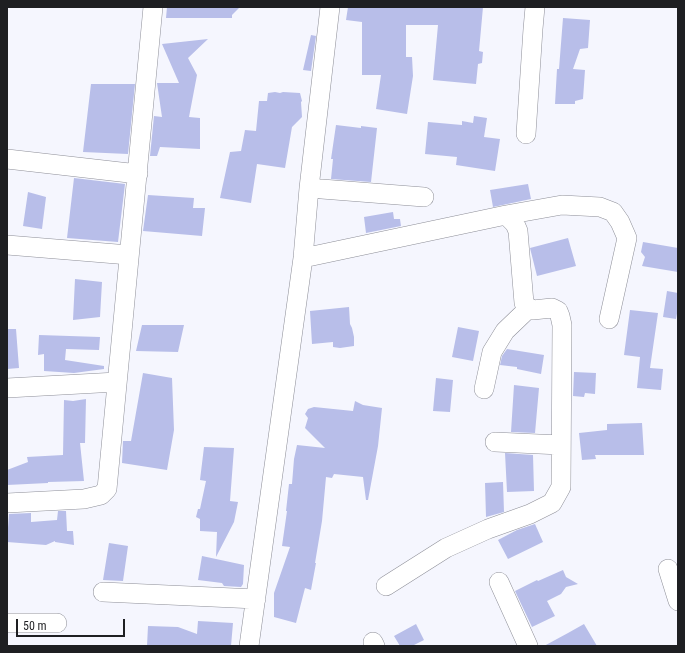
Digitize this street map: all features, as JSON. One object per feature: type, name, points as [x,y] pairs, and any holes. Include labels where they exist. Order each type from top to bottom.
[{"type":"street","points":[[7,503],[84,499],[101,496],[107,489],[153,7]]},
{"type":"street","points":[[249,646],[302,258],[330,7]]},
{"type":"street","points":[[526,134],[532,30],[535,7]]},
{"type":"street","points":[[7,159],[138,174]]},
{"type":"street","points":[[309,188],[424,197]]},
{"type":"street","points":[[302,258],[506,214],[562,205],[600,207],[613,212],[620,222],[627,238],[609,319]]},
{"type":"street","points":[[386,586],[446,548],[488,529],[530,514],[552,503],[561,487],[562,324],[558,311],[552,308],[536,310],[530,308],[524,303],[522,294],[518,231],[515,224],[506,214]]},
{"type":"street","points":[[7,245],[130,255]]},
{"type":"street","points":[[484,389],[492,352],[505,331],[530,308]]},
{"type":"street","points":[[7,388],[117,382]]},
{"type":"street","points":[[495,442],[561,445]]},
{"type":"street","points":[[668,569],[678,601]]},
{"type":"street","points":[[499,582],[528,646]]},
{"type":"street","points":[[102,592],[256,599]]},
{"type":"street","points":[[7,623],[57,623]]},
{"type":"building","points":[[167,7],[240,7],[232,15],[232,18],[166,18]]},
{"type":"building","points":[[348,7],[483,7],[479,51],[483,52],[482,63],[478,64],[476,84],[433,80],[438,25],[406,25],[406,57],[412,57],[413,76],[407,114],[376,109],[381,75],[362,75],[362,22],[346,20]]},
{"type":"building","points":[[563,18],[590,20],[588,48],[580,49],[573,69],[585,70],[583,99],[575,101],[575,104],[555,104],[557,69],[559,69]]},
{"type":"building","points":[[311,35],[316,36],[311,71],[303,70]]},
{"type":"building","points":[[208,39],[188,58],[197,75],[189,117],[200,118],[200,149],[160,147],[157,156],[150,156],[154,116],[162,117],[157,83],[179,83],[162,44]]},
{"type":"building","points":[[91,84],[135,84],[128,154],[83,152]]},
{"type":"building","points":[[268,93],[300,93],[302,101],[302,117],[292,127],[285,168],[257,164],[251,203],[220,198],[230,152],[241,151],[245,130],[256,131],[259,101],[267,101]]},
{"type":"building","points":[[474,116],[487,118],[484,137],[500,139],[495,171],[456,165],[457,157],[425,154],[428,122],[462,125],[462,121],[473,123]]},
{"type":"building","points":[[336,125],[377,128],[371,182],[331,179],[333,159],[331,159]]},
{"type":"building","points":[[74,178],[125,184],[118,242],[67,238]]},
{"type":"building","points":[[528,184],[531,199],[493,207],[490,190]]},
{"type":"building","points":[[28,192],[46,197],[42,229],[23,226]]},
{"type":"building","points":[[148,195],[194,198],[193,208],[205,208],[202,236],[143,231]]},
{"type":"building","points":[[393,212],[394,219],[400,219],[401,226],[366,233],[364,217]]},
{"type":"building","points":[[568,238],[576,266],[537,276],[530,248]]},
{"type":"building","points":[[643,242],[678,248],[678,272],[642,266],[645,257],[641,252]]},
{"type":"building","points":[[75,279],[102,282],[100,317],[73,320]]},
{"type":"building","points":[[667,291],[678,293],[676,319],[663,317]]},
{"type":"building","points":[[349,307],[354,346],[340,348],[333,347],[333,342],[312,344],[310,311]]},
{"type":"building","points":[[630,310],[658,313],[650,368],[663,369],[661,390],[637,388],[640,357],[624,355]]},
{"type":"building","points":[[142,325],[184,325],[178,352],[136,351]]},
{"type":"building","points":[[458,327],[479,331],[473,361],[452,357]]},
{"type":"building","points":[[7,329],[16,329],[19,368],[7,369]]},
{"type":"building","points":[[39,335],[100,337],[99,350],[66,349],[65,360],[104,366],[104,369],[74,373],[44,371],[44,354],[38,355]]},
{"type":"building","points":[[507,349],[544,355],[541,374],[517,369],[517,367],[500,365],[502,356]]},
{"type":"building","points":[[574,372],[596,373],[595,394],[585,393],[584,397],[573,396]]},
{"type":"building","points":[[143,373],[172,378],[174,430],[167,470],[122,463],[123,441],[131,441]]},
{"type":"building","points":[[436,378],[453,380],[450,412],[433,411]]},
{"type":"building","points":[[514,385],[539,388],[535,433],[511,432]]},
{"type":"building","points":[[86,399],[85,443],[80,443],[84,481],[7,485],[7,470],[28,462],[27,457],[63,455],[64,400],[73,401]]},
{"type":"building","points":[[355,401],[363,405],[382,408],[378,446],[368,500],[366,500],[363,477],[334,474],[332,478],[326,477],[322,521],[311,590],[305,588],[296,623],[274,617],[274,593],[290,547],[282,546],[289,484],[292,484],[297,445],[325,448],[305,428],[308,418],[305,414],[308,409],[314,407],[353,411]]},
{"type":"building","points":[[642,423],[644,455],[595,455],[596,459],[582,460],[579,433],[607,430],[607,424]]},
{"type":"building","points":[[204,447],[234,448],[230,501],[238,502],[234,522],[216,557],[217,532],[200,531],[200,519],[196,517],[198,509],[200,509],[206,481],[200,480]]},
{"type":"building","points":[[505,453],[533,455],[534,491],[507,492]]},
{"type":"building","points":[[503,482],[504,512],[486,517],[485,483]]},
{"type":"building","points":[[58,511],[66,511],[67,531],[73,531],[74,545],[55,541],[46,545],[7,542],[9,514],[31,513],[31,522],[57,520]]},
{"type":"building","points":[[535,524],[543,542],[508,559],[498,540],[517,530]]},
{"type":"building","points":[[109,543],[128,546],[123,581],[103,580]]},
{"type":"building","points":[[202,556],[244,565],[243,584],[241,587],[224,586],[222,583],[198,580]]},
{"type":"building","points":[[563,570],[566,577],[578,584],[566,587],[561,594],[547,601],[555,616],[532,627],[515,591],[537,580],[538,581]]},
{"type":"building","points":[[198,621],[233,623],[231,646],[147,646],[148,626],[178,627],[197,634]]},
{"type":"building","points":[[416,624],[424,640],[412,646],[400,646],[394,636]]},
{"type":"building","points":[[584,624],[597,646],[544,646],[568,633]]}]
